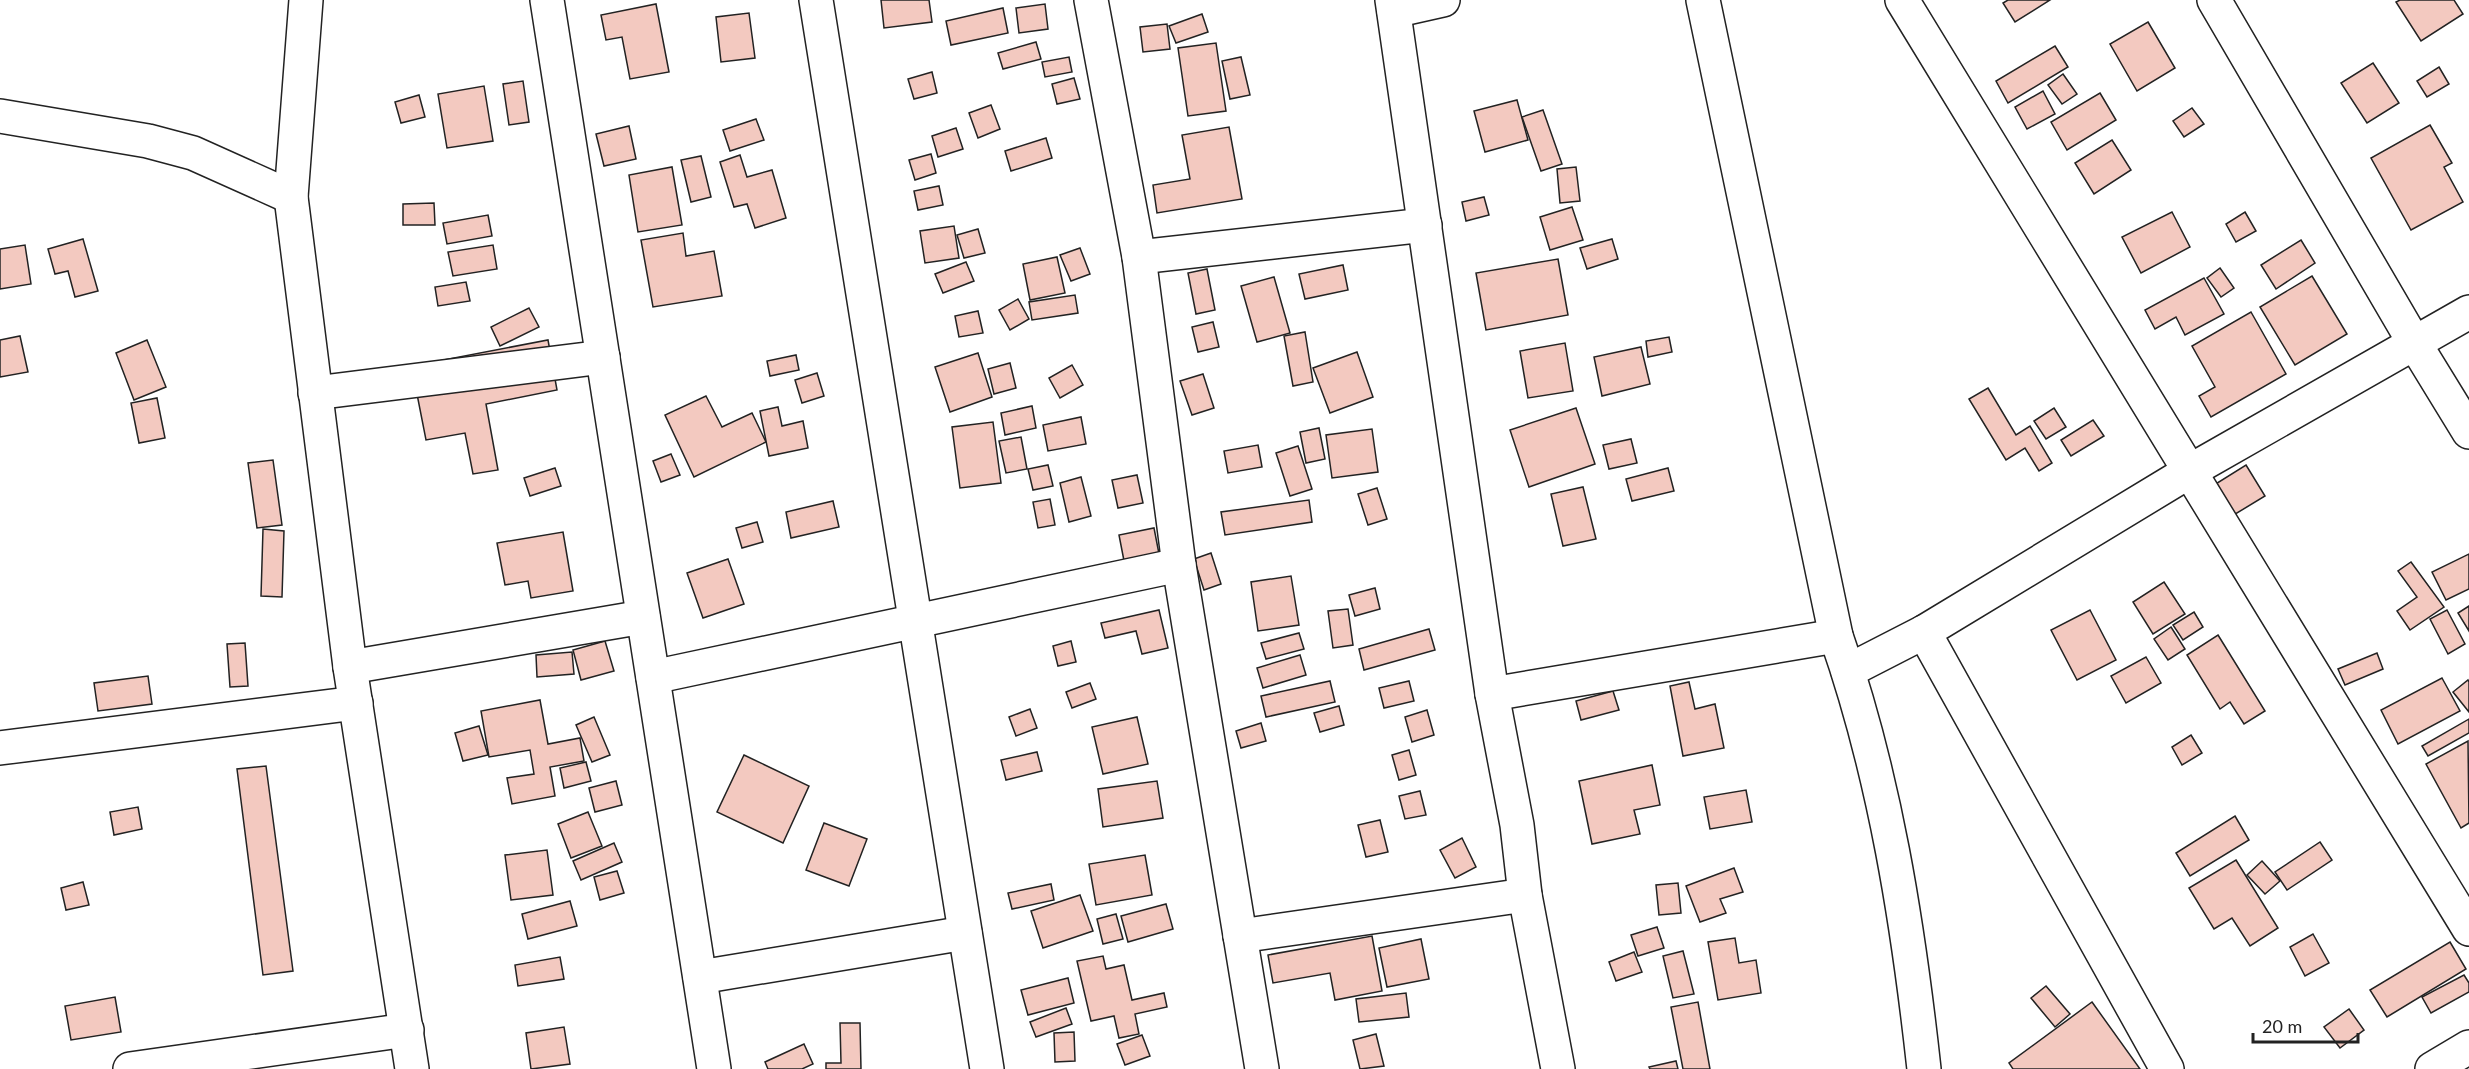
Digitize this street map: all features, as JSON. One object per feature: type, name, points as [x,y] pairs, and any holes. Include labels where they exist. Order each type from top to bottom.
[{"type":"street","points":[[306,0],[291,196],[350,667],[412,1069]]},
{"type":"street","points":[[547,0],[714,1069]]},
{"type":"street","points":[[816,0],[987,1069]]},
{"type":"street","points":[[1091,0],[1139,257],[1179,565],[1262,1069]]},
{"type":"street","points":[[1443,0],[1393,5],[1492,694],[1516,825],[1525,895],[1558,1069]]},
{"type":"street","points":[[1703,0],[1836,636],[1848,671],[1886,816],[1904,908],[1924,1069]]},
{"type":"street","points":[[1902,0],[2469,929]]},
{"type":"street","points":[[2214,0],[2469,432]]},
{"type":"street","points":[[0,116],[148,141],[193,153],[291,196]]},
{"type":"street","points":[[1139,257],[1425,225]]},
{"type":"street","points":[[1848,671],[1924,632],[2190,471],[2469,312]]},
{"type":"street","points":[[315,393],[603,357]]},
{"type":"street","points":[[653,677],[1179,565]]},
{"type":"street","points":[[350,667],[643,617]]},
{"type":"street","points":[[1924,632],[2167,1069]]},
{"type":"street","points":[[1492,694],[1836,636]]},
{"type":"street","points":[[0,748],[356,703]]},
{"type":"street","points":[[1240,936],[1525,895]]},
{"type":"street","points":[[700,976],[965,933]]},
{"type":"street","points":[[130,1069],[406,1030]]},
{"type":"street","points":[[2432,1069],[2469,1047]]},
{"type":"building","points":[[881,0],[929,0],[932,22],[884,28]]},
{"type":"building","points":[[2008,0],[2050,0],[2015,22],[2003,3]]},
{"type":"building","points":[[2400,0],[2454,0],[2463,14],[2421,41],[2396,2]]},
{"type":"building","points":[[656,4],[669,72],[630,79],[622,37],[606,40],[601,15]]},
{"type":"building","points":[[1045,4],[1048,29],[1019,33],[1016,8]]},
{"type":"building","points":[[1003,8],[1008,33],[951,45],[946,21]]},
{"type":"building","points":[[749,13],[755,58],[721,62],[716,17]]},
{"type":"building","points":[[1202,14],[1208,32],[1176,43],[1169,26]]},
{"type":"building","points":[[2148,22],[2175,68],[2137,91],[2110,44]]},
{"type":"building","points":[[1167,24],[1170,49],[1143,52],[1140,27]]},
{"type":"building","points":[[1036,42],[1041,59],[1003,69],[998,53]]},
{"type":"building","points":[[1216,43],[1226,111],[1188,116],[1178,48]]},
{"type":"building","points":[[2055,46],[2068,67],[2008,103],[1996,81]]},
{"type":"building","points":[[1069,57],[1072,72],[1045,77],[1042,62]]},
{"type":"building","points":[[1241,57],[1250,95],[1230,99],[1222,61]]},
{"type":"building","points":[[2373,63],[2399,103],[2367,123],[2341,83]]},
{"type":"building","points":[[2439,67],[2449,84],[2427,97],[2417,81]]},
{"type":"building","points":[[932,72],[937,93],[914,99],[908,79]]},
{"type":"building","points":[[2063,74],[2077,94],[2062,104],[2048,85]]},
{"type":"building","points":[[1074,78],[1080,99],[1057,104],[1052,84]]},
{"type":"building","points":[[523,81],[529,122],[509,125],[503,84]]},
{"type":"building","points":[[484,86],[493,141],[447,148],[438,94]]},
{"type":"building","points":[[2043,91],[2055,114],[2027,129],[2015,107]]},
{"type":"building","points":[[2100,93],[2116,120],[2067,150],[2051,122]]},
{"type":"building","points":[[419,95],[425,117],[401,123],[395,102]]},
{"type":"building","points":[[1517,100],[1528,140],[1485,152],[1474,111]]},
{"type":"building","points":[[991,105],[1000,129],[978,138],[969,113]]},
{"type":"building","points":[[2192,108],[2204,124],[2184,137],[2173,121]]},
{"type":"building","points":[[1543,110],[1562,164],[1541,171],[1522,117]]},
{"type":"building","points":[[756,119],[764,140],[730,151],[723,130]]},
{"type":"building","points":[[2430,125],[2452,163],[2444,167],[2463,202],[2411,230],[2371,158]]},
{"type":"building","points":[[629,126],[636,159],[604,166],[596,134]]},
{"type":"building","points":[[1229,127],[1242,199],[1157,213],[1153,185],[1190,179],[1182,135]]},
{"type":"building","points":[[956,128],[963,149],[938,157],[932,136]]},
{"type":"building","points":[[1046,138],[1052,158],[1011,171],[1005,151]]},
{"type":"building","points":[[2112,140],[2131,170],[2094,194],[2075,163]]},
{"type":"building","points":[[931,154],[936,173],[915,180],[909,160]]},
{"type":"building","points":[[740,155],[747,177],[772,170],[786,218],[755,228],[747,204],[734,207],[720,162]]},
{"type":"building","points":[[701,156],[711,197],[691,202],[681,160]]},
{"type":"building","points":[[672,167],[682,225],[638,232],[629,175]]},
{"type":"building","points":[[1576,167],[1580,201],[1560,203],[1557,169]]},
{"type":"building","points":[[939,186],[943,205],[918,210],[914,191]]},
{"type":"building","points":[[1484,197],[1489,215],[1466,221],[1462,202]]},
{"type":"building","points":[[434,203],[435,225],[403,225],[403,204]]},
{"type":"building","points":[[1572,207],[1583,240],[1550,250],[1540,217]]},
{"type":"building","points":[[2172,212],[2190,247],[2141,273],[2122,237]]},
{"type":"building","points":[[2245,212],[2256,231],[2236,242],[2226,224]]},
{"type":"building","points":[[488,215],[492,236],[447,244],[443,223]]},
{"type":"building","points":[[954,226],[959,258],[925,263],[920,231]]},
{"type":"building","points":[[978,229],[985,253],[964,258],[957,235]]},
{"type":"building","points":[[683,233],[686,256],[714,251],[722,296],[653,307],[641,240]]},
{"type":"building","points":[[83,239],[98,291],[75,297],[68,271],[55,274],[48,249]]},
{"type":"building","points":[[1612,239],[1618,259],[1587,269],[1580,248]]},
{"type":"building","points":[[2301,240],[2315,263],[2276,289],[2261,265]]},
{"type":"building","points":[[25,245],[31,284],[0,289],[0,249]]},
{"type":"building","points":[[493,245],[497,269],[453,276],[448,252]]},
{"type":"building","points":[[1080,248],[1090,274],[1071,281],[1060,255]]},
{"type":"building","points":[[1057,257],[1065,293],[1030,300],[1023,264]]},
{"type":"building","points":[[1558,259],[1568,315],[1486,330],[1476,273]]},
{"type":"building","points":[[966,262],[974,281],[943,293],[935,274]]},
{"type":"building","points":[[1343,265],[1348,290],[1305,299],[1299,274]]},
{"type":"building","points":[[2220,268],[2234,288],[2221,297],[2207,278]]},
{"type":"building","points":[[1207,269],[1215,310],[1196,314],[1188,273]]},
{"type":"building","points":[[2312,276],[2347,334],[2295,365],[2260,307]]},
{"type":"building","points":[[1274,277],[1290,333],[1257,342],[1241,286]]},
{"type":"building","points":[[2204,278],[2224,314],[2185,335],[2176,317],[2155,329],[2145,310]]},
{"type":"building","points":[[466,282],[470,301],[438,306],[435,287]]},
{"type":"building","points":[[1075,295],[1078,313],[1032,320],[1029,302]]},
{"type":"building","points":[[1018,299],[1029,319],[1010,330],[999,310]]},
{"type":"building","points":[[529,308],[539,327],[500,346],[491,327]]},
{"type":"building","points":[[978,311],[983,333],[959,337],[955,316]]},
{"type":"building","points":[[2251,312],[2286,374],[2211,417],[2199,396],[2215,387],[2192,346]]},
{"type":"building","points":[[1213,322],[1219,347],[1198,352],[1192,327]]},
{"type":"building","points":[[1305,332],[1313,382],[1293,386],[1284,336]]},
{"type":"building","points":[[20,336],[28,372],[0,377],[0,340]]},
{"type":"building","points":[[1669,337],[1672,352],[1648,357],[1646,341]]},
{"type":"building","points":[[147,340],[166,387],[134,400],[116,353]]},
{"type":"building","points":[[548,340],[557,390],[486,404],[498,470],[473,474],[465,433],[426,440],[416,389],[442,384],[438,361]]},
{"type":"building","points":[[1565,343],[1573,391],[1528,398],[1520,351]]},
{"type":"building","points":[[1641,347],[1650,384],[1602,396],[1594,357]]},
{"type":"building","points":[[1357,352],[1373,397],[1330,413],[1313,368]]},
{"type":"building","points":[[978,353],[992,397],[950,412],[935,367]]},
{"type":"building","points":[[796,355],[799,370],[770,376],[767,361]]},
{"type":"building","points":[[1010,363],[1016,388],[994,394],[988,369]]},
{"type":"building","points":[[1072,365],[1083,385],[1060,398],[1049,378]]},
{"type":"building","points":[[817,373],[824,396],[802,403],[795,380]]},
{"type":"building","points":[[1203,374],[1214,408],[1192,415],[1180,381]]},
{"type":"building","points":[[1988,388],[2016,435],[2030,426],[2052,463],[2039,471],[2025,448],[2006,460],[1969,399]]},
{"type":"building","points":[[706,396],[722,427],[752,413],[766,442],[694,477],[665,415]]},
{"type":"building","points":[[157,398],[165,438],[139,443],[131,403]]},
{"type":"building","points":[[1032,406],[1036,428],[1005,435],[1001,413]]},
{"type":"building","points":[[778,407],[782,426],[803,421],[808,448],[769,456],[760,411]]},
{"type":"building","points":[[1576,408],[1595,464],[1529,487],[1510,430]]},
{"type":"building","points":[[2054,408],[2066,427],[2046,439],[2034,421]]},
{"type":"building","points":[[1081,417],[1086,444],[1048,451],[1043,425]]},
{"type":"building","points":[[2093,420],[2104,436],[2071,456],[2061,440]]},
{"type":"building","points":[[993,422],[1001,483],[960,488],[952,427]]},
{"type":"building","points":[[1319,428],[1325,459],[1306,463],[1300,432]]},
{"type":"building","points":[[1372,429],[1378,472],[1332,478],[1326,435]]},
{"type":"building","points":[[1021,437],[1027,469],[1006,473],[999,441]]},
{"type":"building","points":[[1631,439],[1637,463],[1609,469],[1603,445]]},
{"type":"building","points":[[1258,445],[1262,467],[1228,473],[1224,451]]},
{"type":"building","points":[[1298,446],[1312,489],[1290,496],[1276,453]]},
{"type":"building","points":[[671,454],[680,475],[661,482],[653,461]]},
{"type":"building","points":[[273,460],[282,525],[257,528],[248,463]]},
{"type":"building","points":[[1048,465],[1053,486],[1033,490],[1028,469]]},
{"type":"building","points":[[2246,465],[2265,496],[2232,516],[2214,485]]},
{"type":"building","points":[[555,468],[561,486],[530,496],[524,478]]},
{"type":"building","points":[[1668,468],[1674,491],[1632,501],[1626,479]]},
{"type":"building","points":[[1137,475],[1143,503],[1118,508],[1112,480]]},
{"type":"building","points":[[1081,477],[1091,516],[1069,522],[1060,483]]},
{"type":"building","points":[[1583,487],[1596,539],[1563,546],[1551,494]]},
{"type":"building","points":[[1377,488],[1387,519],[1368,525],[1358,494]]},
{"type":"building","points":[[1050,499],[1055,525],[1038,528],[1033,502]]},
{"type":"building","points":[[1309,500],[1312,522],[1225,535],[1221,512]]},
{"type":"building","points":[[833,501],[839,527],[791,538],[786,512]]},
{"type":"building","points":[[757,522],[763,542],[742,548],[736,528]]},
{"type":"building","points":[[1154,528],[1160,559],[1125,566],[1119,535]]},
{"type":"building","points":[[263,529],[284,531],[282,597],[261,596]]},
{"type":"building","points":[[563,532],[573,591],[531,598],[528,581],[505,585],[497,543]]},
{"type":"building","points":[[1211,553],[1221,584],[1204,590],[1194,559]]},
{"type":"building","points":[[2469,554],[2469,589],[2446,600],[2432,572]]},
{"type":"building","points":[[728,559],[744,604],[703,618],[687,573]]},
{"type":"building","points":[[2411,562],[2444,607],[2410,630],[2397,611],[2417,597],[2398,571]]},
{"type":"building","points":[[1291,576],[1299,625],[1258,631],[1251,582]]},
{"type":"building","points":[[2164,582],[2185,614],[2153,634],[2133,602]]},
{"type":"building","points":[[1375,588],[1380,609],[1355,616],[1349,595]]},
{"type":"building","points":[[2469,606],[2469,631],[2458,613]]},
{"type":"building","points":[[1348,609],[1353,645],[1333,648],[1328,611]]},
{"type":"building","points":[[1159,610],[1168,648],[1142,654],[1136,631],[1105,638],[1101,623]]},
{"type":"building","points":[[2090,610],[2116,660],[2077,680],[2051,630]]},
{"type":"building","points":[[2447,610],[2465,644],[2448,654],[2430,619]]},
{"type":"building","points":[[2194,612],[2203,627],[2183,640],[2173,625]]},
{"type":"building","points":[[2171,627],[2185,649],[2168,660],[2154,639]]},
{"type":"building","points":[[1429,629],[1435,650],[1364,670],[1359,649]]},
{"type":"building","points":[[1299,633],[1304,649],[1266,659],[1261,643]]},
{"type":"building","points":[[2218,635],[2265,711],[2244,724],[2230,702],[2220,709],[2187,655]]},
{"type":"building","points":[[605,641],[614,671],[581,680],[573,650]]},
{"type":"building","points":[[1071,641],[1076,662],[1058,666],[1053,646]]},
{"type":"building","points":[[245,643],[248,686],[230,687],[227,644]]},
{"type":"building","points":[[572,652],[574,674],[537,677],[536,655]]},
{"type":"building","points":[[2377,653],[2383,669],[2345,685],[2338,669]]},
{"type":"building","points":[[1300,655],[1306,675],[1263,688],[1257,668]]},
{"type":"building","points":[[2146,657],[2161,683],[2126,703],[2111,676]]},
{"type":"building","points":[[148,676],[152,704],[98,711],[94,683]]},
{"type":"building","points":[[2442,678],[2460,711],[2398,744],[2381,710]]},
{"type":"building","points":[[2468,680],[2469,682],[2469,712],[2453,692]]},
{"type":"building","points":[[1330,681],[1335,702],[1266,717],[1261,696]]},
{"type":"building","points":[[1409,681],[1414,701],[1384,708],[1379,688]]},
{"type":"building","points":[[1689,682],[1695,709],[1715,704],[1724,748],[1683,756],[1670,686]]},
{"type":"building","points":[[1090,683],[1096,699],[1072,708],[1066,692]]},
{"type":"building","points":[[1613,691],[1619,710],[1581,720],[1576,701]]},
{"type":"building","points":[[540,700],[548,744],[580,738],[584,761],[550,767],[555,796],[512,804],[507,778],[534,774],[530,750],[489,757],[481,711]]},
{"type":"building","points":[[1339,706],[1344,725],[1320,732],[1314,713]]},
{"type":"building","points":[[1030,709],[1037,728],[1016,736],[1009,717]]},
{"type":"building","points":[[1427,710],[1434,735],[1412,742],[1405,717]]},
{"type":"building","points":[[594,717],[610,755],[592,762],[576,725]]},
{"type":"building","points":[[1137,717],[1148,764],[1103,774],[1092,727]]},
{"type":"building","points":[[2469,719],[2469,733],[2428,756],[2422,746]]},
{"type":"building","points":[[1261,723],[1266,741],[1241,748],[1236,731]]},
{"type":"building","points":[[479,726],[488,755],[463,761],[455,733]]},
{"type":"building","points":[[2191,735],[2202,753],[2182,765],[2172,747]]},
{"type":"building","points":[[2468,741],[2469,823],[2461,828],[2426,764]]},
{"type":"building","points":[[1409,750],[1416,775],[1399,780],[1392,755]]},
{"type":"building","points":[[1037,752],[1042,771],[1006,780],[1001,760]]},
{"type":"building","points":[[744,755],[809,786],[783,843],[717,812]]},
{"type":"building","points":[[586,762],[591,781],[564,788],[560,768]]},
{"type":"building","points":[[1652,765],[1660,805],[1634,810],[1640,834],[1592,844],[1579,781]]},
{"type":"building","points":[[266,766],[293,971],[263,975],[237,769]]},
{"type":"building","points":[[616,781],[622,805],[595,812],[589,788]]},
{"type":"building","points":[[1157,781],[1163,818],[1103,827],[1098,789]]},
{"type":"building","points":[[1746,790],[1752,822],[1710,829],[1704,797]]},
{"type":"building","points":[[1420,791],[1426,815],[1405,819],[1399,796]]},
{"type":"building","points":[[138,807],[142,829],[114,835],[110,812]]},
{"type":"building","points":[[588,812],[602,846],[571,858],[558,824]]},
{"type":"building","points":[[2235,816],[2249,840],[2190,876],[2176,853]]},
{"type":"building","points":[[1380,820],[1388,852],[1366,857],[1358,825]]},
{"type":"building","points":[[824,823],[867,839],[849,886],[806,870]]},
{"type":"building","points":[[1462,838],[1476,867],[1455,878],[1440,850]]},
{"type":"building","points":[[2320,842],[2332,860],[2287,890],[2275,872]]},
{"type":"building","points":[[614,843],[622,862],[581,880],[573,861]]},
{"type":"building","points":[[547,850],[553,895],[511,900],[505,855]]},
{"type":"building","points":[[1145,855],[1152,895],[1096,905],[1089,864]]},
{"type":"building","points":[[2236,860],[2278,928],[2250,946],[2232,918],[2214,929],[2189,888]]},
{"type":"building","points":[[2262,861],[2280,881],[2265,894],[2247,875]]},
{"type":"building","points":[[1734,868],[1743,892],[1720,899],[1726,913],[1700,922],[1686,886]]},
{"type":"building","points":[[617,871],[624,893],[600,900],[594,877]]},
{"type":"building","points":[[83,882],[89,905],[66,910],[61,888]]},
{"type":"building","points":[[1678,883],[1681,913],[1659,915],[1656,885]]},
{"type":"building","points":[[1051,884],[1054,900],[1012,909],[1008,893]]},
{"type":"building","points":[[1080,895],[1093,931],[1043,948],[1031,911]]},
{"type":"building","points":[[570,901],[577,926],[528,939],[522,914]]},
{"type":"building","points":[[1166,904],[1173,929],[1128,942],[1121,916]]},
{"type":"building","points":[[1116,914],[1123,939],[1103,944],[1097,919]]},
{"type":"building","points":[[1657,927],[1664,948],[1638,956],[1631,935]]},
{"type":"building","points":[[2313,934],[2329,963],[2305,976],[2290,947]]},
{"type":"building","points":[[1372,936],[1382,991],[1335,1000],[1330,973],[1273,983],[1268,955]]},
{"type":"building","points":[[1735,938],[1739,963],[1756,960],[1761,993],[1718,1000],[1708,942]]},
{"type":"building","points":[[1421,939],[1429,979],[1387,987],[1379,948]]},
{"type":"building","points":[[2450,942],[2466,969],[2387,1017],[2370,990]]},
{"type":"building","points":[[1683,951],[1694,994],[1673,998],[1663,956]]},
{"type":"building","points":[[1634,952],[1642,972],[1616,981],[1609,962]]},
{"type":"building","points":[[1103,956],[1106,969],[1124,965],[1132,1000],[1164,993],[1167,1007],[1135,1014],[1139,1034],[1119,1038],[1114,1016],[1091,1021],[1077,961]]},
{"type":"building","points":[[560,957],[564,979],[518,986],[515,965]]},
{"type":"building","points":[[2464,975],[2469,983],[2469,992],[2431,1013],[2422,997]]},
{"type":"building","points":[[1068,978],[1074,1003],[1028,1015],[1021,990]]},
{"type":"building","points":[[2046,986],[2070,1014],[2055,1027],[2031,998]]},
{"type":"building","points":[[1406,993],[1409,1017],[1359,1022],[1356,999]]},
{"type":"building","points":[[115,997],[121,1032],[71,1040],[65,1006]]},
{"type":"building","points":[[1698,1002],[1710,1069],[1683,1069],[1671,1007]]},
{"type":"building","points":[[2092,1002],[2140,1069],[2013,1069],[2009,1063]]},
{"type":"building","points":[[1066,1008],[1072,1024],[1036,1037],[1030,1022]]},
{"type":"building","points":[[2349,1009],[2364,1030],[2340,1048],[2324,1027]]},
{"type":"building","points":[[840,1023],[860,1023],[861,1069],[826,1069],[826,1063],[841,1063]]},
{"type":"building","points":[[564,1027],[570,1064],[531,1069],[526,1033]]},
{"type":"building","points":[[1074,1032],[1075,1061],[1055,1062],[1054,1033]]},
{"type":"building","points":[[1376,1034],[1384,1066],[1360,1069],[1353,1040]]},
{"type":"building","points":[[1142,1035],[1150,1056],[1125,1065],[1117,1044]]},
{"type":"building","points":[[804,1044],[813,1064],[802,1069],[768,1069],[765,1062]]},
{"type":"building","points":[[1676,1061],[1678,1069],[1650,1069],[1649,1067]]}]
